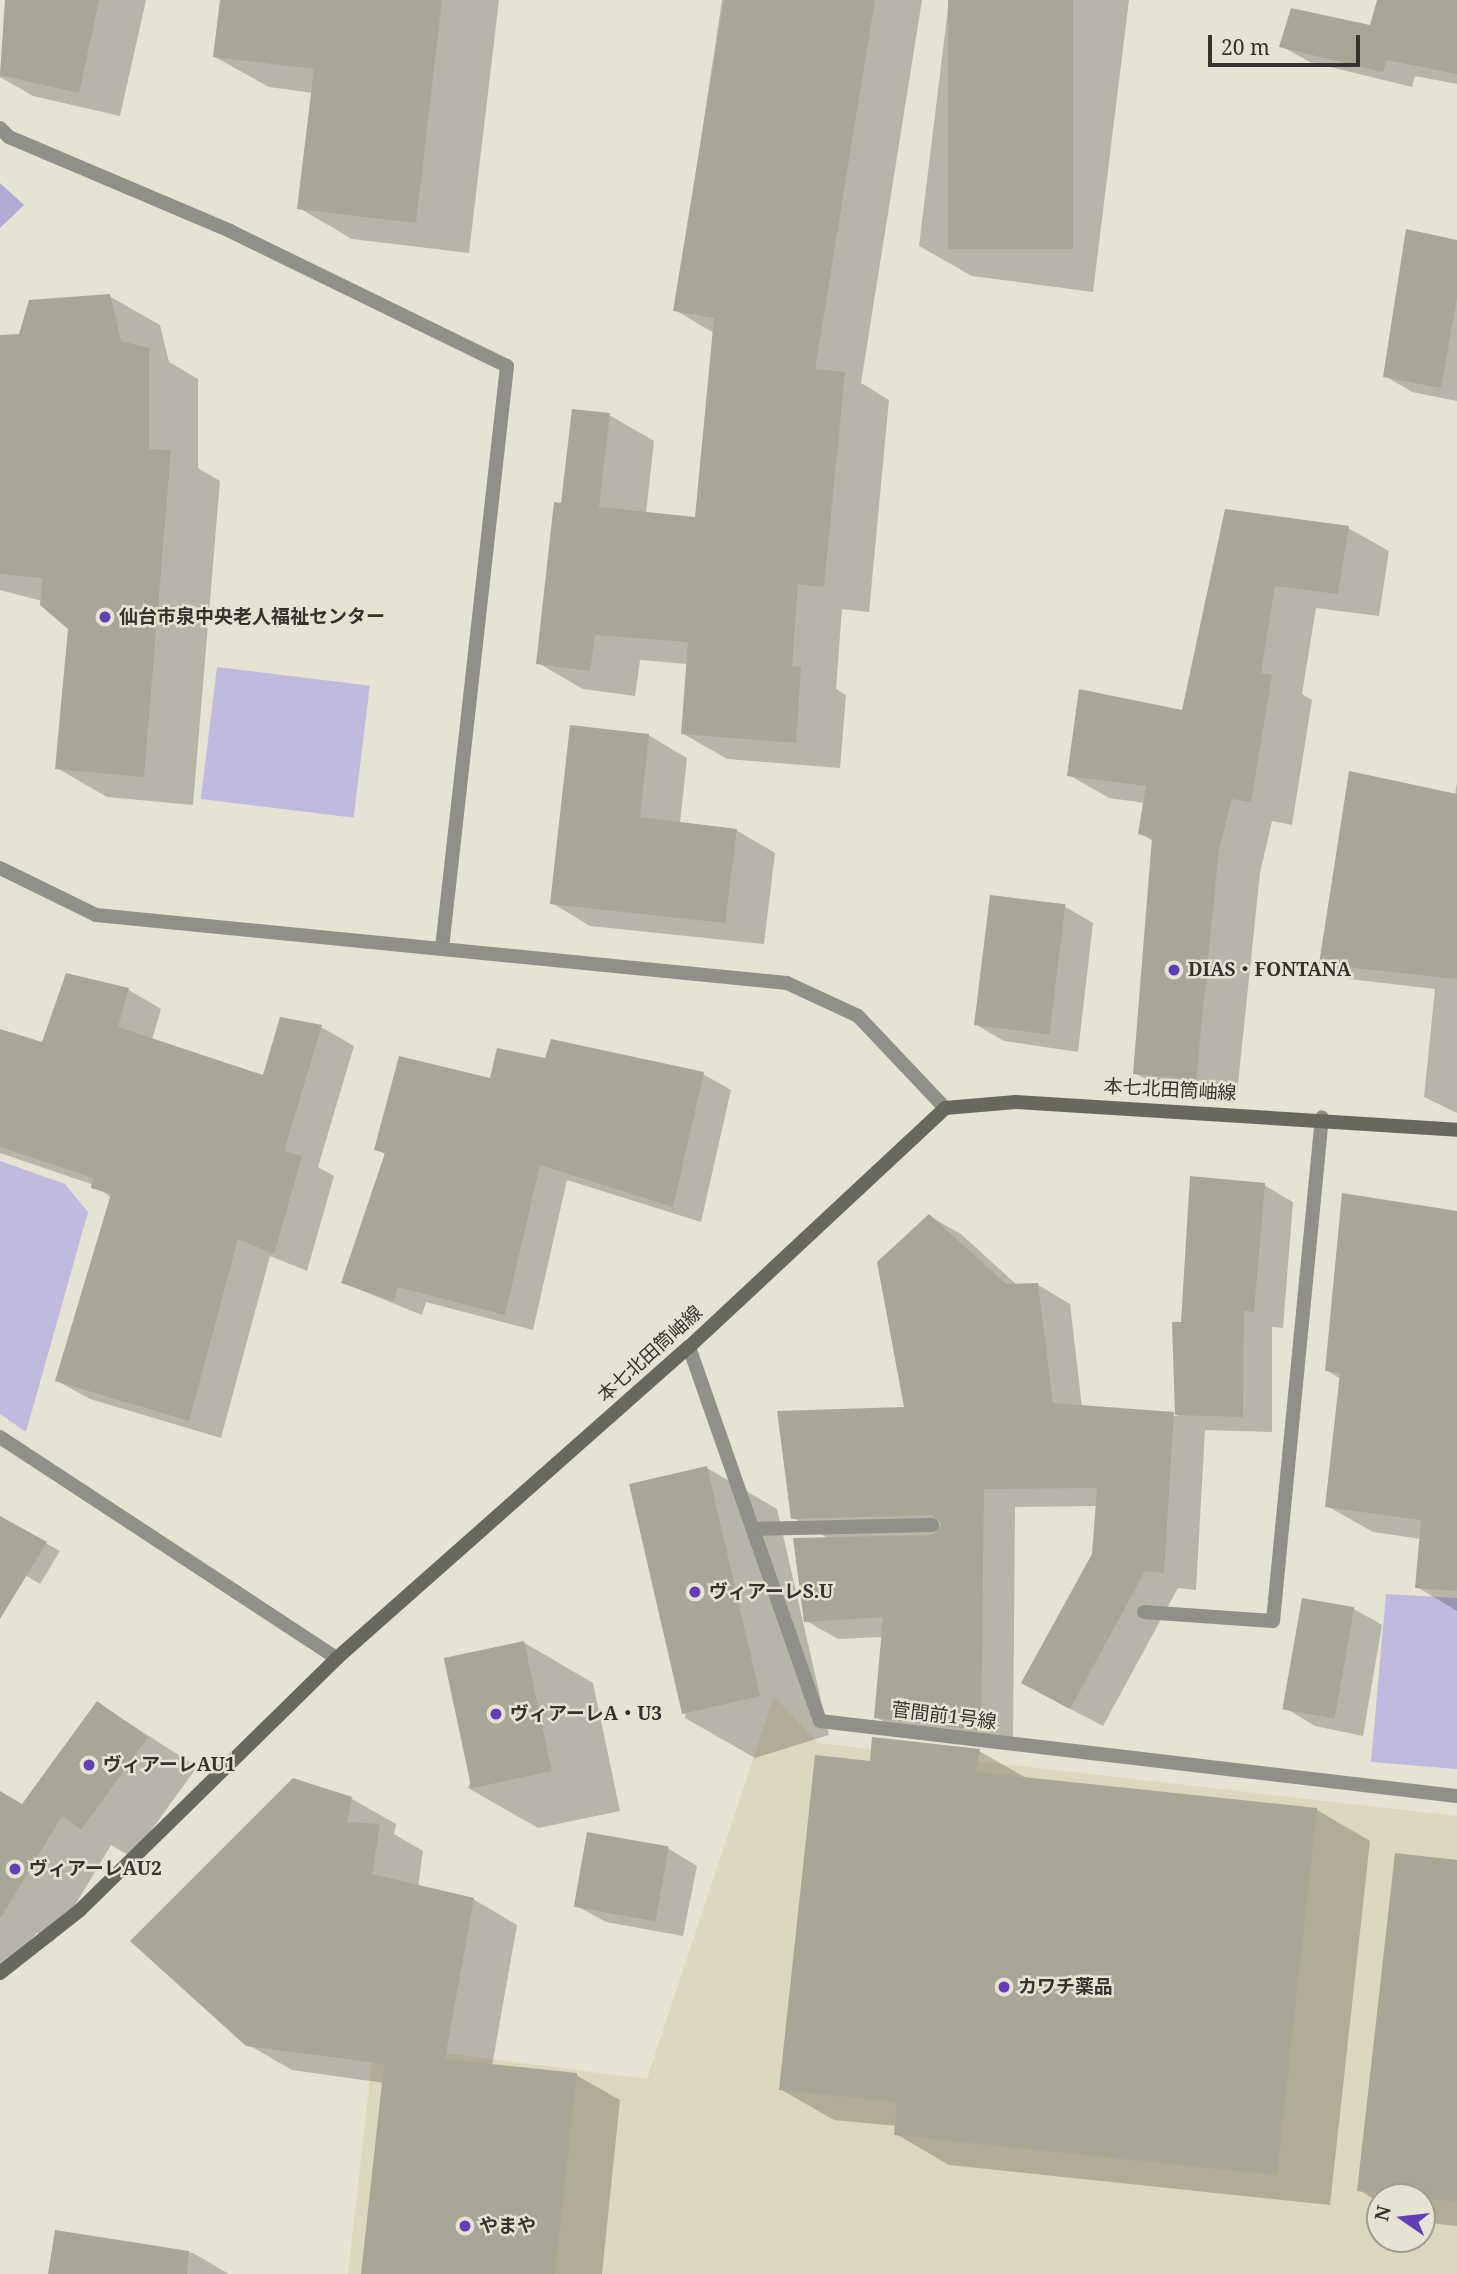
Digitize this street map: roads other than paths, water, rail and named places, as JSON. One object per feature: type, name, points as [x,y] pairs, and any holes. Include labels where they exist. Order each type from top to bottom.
[{"type":"street","points":[[0,128],[9,138],[230,231],[507,366],[442,948]]},
{"type":"street","points":[[0,867],[96,915],[787,984],[858,1016],[945,1108]]},
{"type":"street","name":"本七北田筒岫線","points":[[0,1973],[80,1910],[337,1658],[689,1347],[945,1108],[1016,1102],[1322,1117],[1457,1130]]},
{"type":"street","points":[[1144,1612],[1273,1621],[1322,1117]]},
{"type":"street","name":"菅間前1号線","points":[[689,1347],[820,1721],[1457,1796]]},
{"type":"street","points":[[0,1437],[337,1658]]},
{"type":"street","points":[[753,1530],[932,1525]]},
{"type":"place","name":"仙台市泉中央老人福祉センター","points":[[105,617]]},
{"type":"place","name":"DIAS・FONTANA","points":[[1174,970]]},
{"type":"place","name":"ヴィアーレS.U","points":[[695,1592]]},
{"type":"place","name":"ヴィアーレA・U3","points":[[496,1714]]},
{"type":"place","name":"ヴィアーレAU1","points":[[89,1765]]},
{"type":"place","name":"ヴィアーレAU2","points":[[15,1869]]},
{"type":"place","name":"カワチ薬品","points":[[1004,1987]]},
{"type":"place","name":"やまや","points":[[465,2226]]}]
